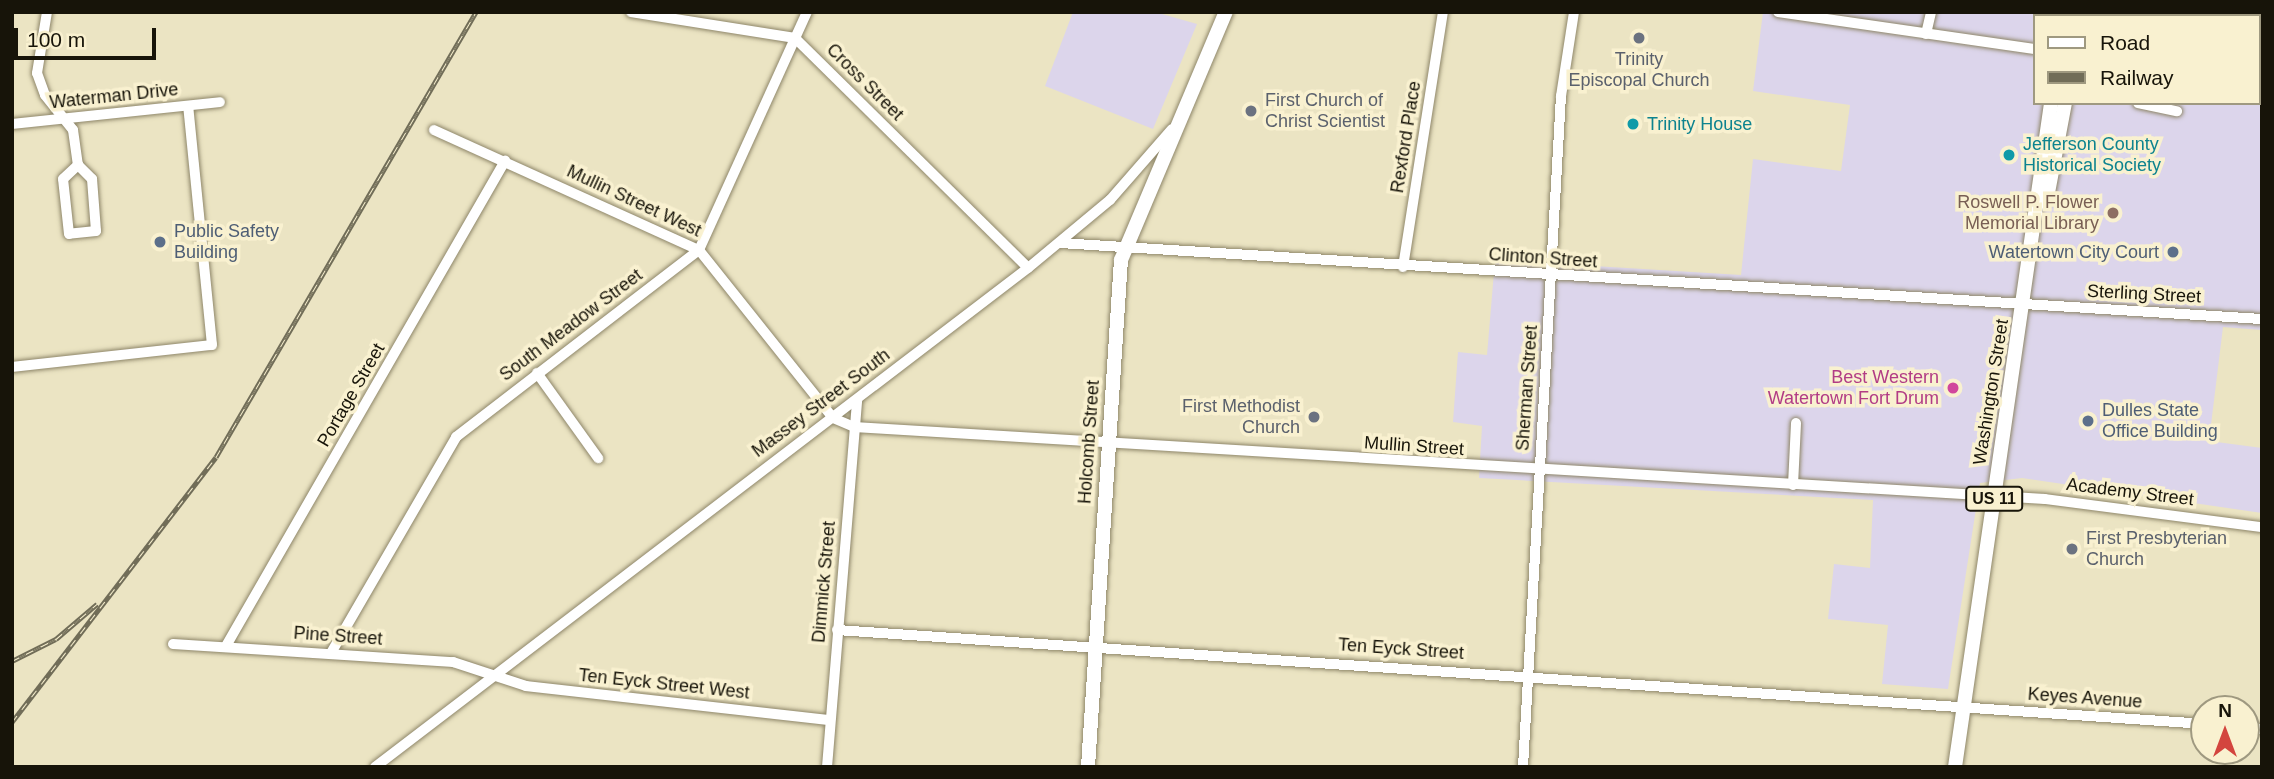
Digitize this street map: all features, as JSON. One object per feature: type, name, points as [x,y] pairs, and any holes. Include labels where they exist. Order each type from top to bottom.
[{"type":"main road","name":"Massey Street South","points":[[1173,129],[1226,12]]},
{"type":"main road","name":"Washington Street","points":[[1955,767],[2036,232],[2051,105]]},
{"type":"main road","name":"Washington Street","points":[[2036,232],[2065,105]]},
{"type":"main road","name":"Holcomb Street","points":[[1088,767],[1108,445],[1124,251],[1173,129]]},
{"type":"street","points":[[47,12],[37,73],[45,95],[65,118],[78,165],[92,179],[96,231],[69,234],[63,179],[78,165]]},
{"type":"street","points":[[631,12],[795,38]]},
{"type":"street","name":"South Meadow Street","points":[[331,653],[456,437],[699,250],[807,12]]},
{"type":"street","name":"Rexford Place","points":[[1403,267],[1443,12]]},
{"type":"street","name":"Sherman Street","points":[[1523,767],[1561,96],[1574,12]]},
{"type":"street","points":[[1778,12],[2032,49]]},
{"type":"street","points":[[1926,34],[1931,12]]},
{"type":"street","name":"Cross Street","points":[[795,38],[1028,268]]},
{"type":"street","name":"Waterman Drive","points":[[12,124],[220,102]]},
{"type":"street","points":[[2147,105],[2177,111]]},
{"type":"street","points":[[12,368],[212,345],[188,106]]},
{"type":"street","name":"Massey Street South","points":[[375,767],[1060,243],[1120,190],[1173,129]]},
{"type":"street","name":"Mullin Street West","points":[[434,130],[699,250],[833,418]]},
{"type":"street","name":"Portage Street","points":[[226,646],[505,161]]},
{"type":"street","name":"Clinton Street","points":[[1060,243],[1124,251],[2024,306]]},
{"type":"street","name":"Sterling Street","points":[[2024,306],[2262,319]]},
{"type":"street","points":[[537,373],[598,458]]},
{"type":"street","name":"Dimmick Street","points":[[827,767],[857,400]]},
{"type":"street","name":"Mullin Street","points":[[833,418],[854,427],[1108,445],[1538,472],[1994,496]]},
{"type":"street","points":[[1793,485],[1796,423]]},
{"type":"street","name":"Academy Street","points":[[1994,496],[2262,527]]},
{"type":"street","name":"Ten Eyck Street","points":[[837,630],[1528,674],[1964,706]]},
{"type":"street","name":"Pine Street","points":[[173,644],[453,662],[498,674]]},
{"type":"street","name":"Ten Eyck Street West","points":[[498,674],[526,686],[830,720]]},
{"type":"street","name":"Keyes Avenue","points":[[1964,706],[2190,723]]},
{"type":"shaded area","points":[[1073,12],[1155,12],[1197,24],[1153,129],[1045,86]]},
{"type":"shaded area","points":[[1763,12],[2262,12],[2262,330],[2223,327],[2209,441],[2262,448],[2262,513],[2022,478],[1980,483],[1948,689],[1882,684],[1888,625],[1828,619],[1834,564],[1870,568],[1873,500],[1479,478],[1482,426],[1453,422],[1458,352],[1487,355],[1495,260],[1741,275],[1753,159],[1841,171],[1850,105],[1753,91]]},
{"type":"railway","points":[[12,722],[216,457],[476,12]]},
{"type":"railway","points":[[12,661],[56,639],[97,604]]},
{"type":"place","name":"Trinity Episcopal Church","points":[[1639,38]]},
{"type":"place","name":"First Church of Christ Scientist","points":[[1251,111]]},
{"type":"place","name":"Trinity House","points":[[1633,124]]},
{"type":"place","name":"Jefferson County Historical Society","points":[[2009,155]]},
{"type":"place","name":"Roswell P. Flower Memorial Library","points":[[2113,213]]},
{"type":"place","name":"Public Safety Building","points":[[160,242]]},
{"type":"place","name":"Watertown City Court","points":[[2173,252]]},
{"type":"place","name":"Best Western Watertown Fort Drum","points":[[1953,388]]},
{"type":"place","name":"First Methodist Church","points":[[1314,417]]},
{"type":"place","name":"Dulles State Office Building","points":[[2088,421]]},
{"type":"place","name":"First Presbyterian Church","points":[[2072,549]]}]
